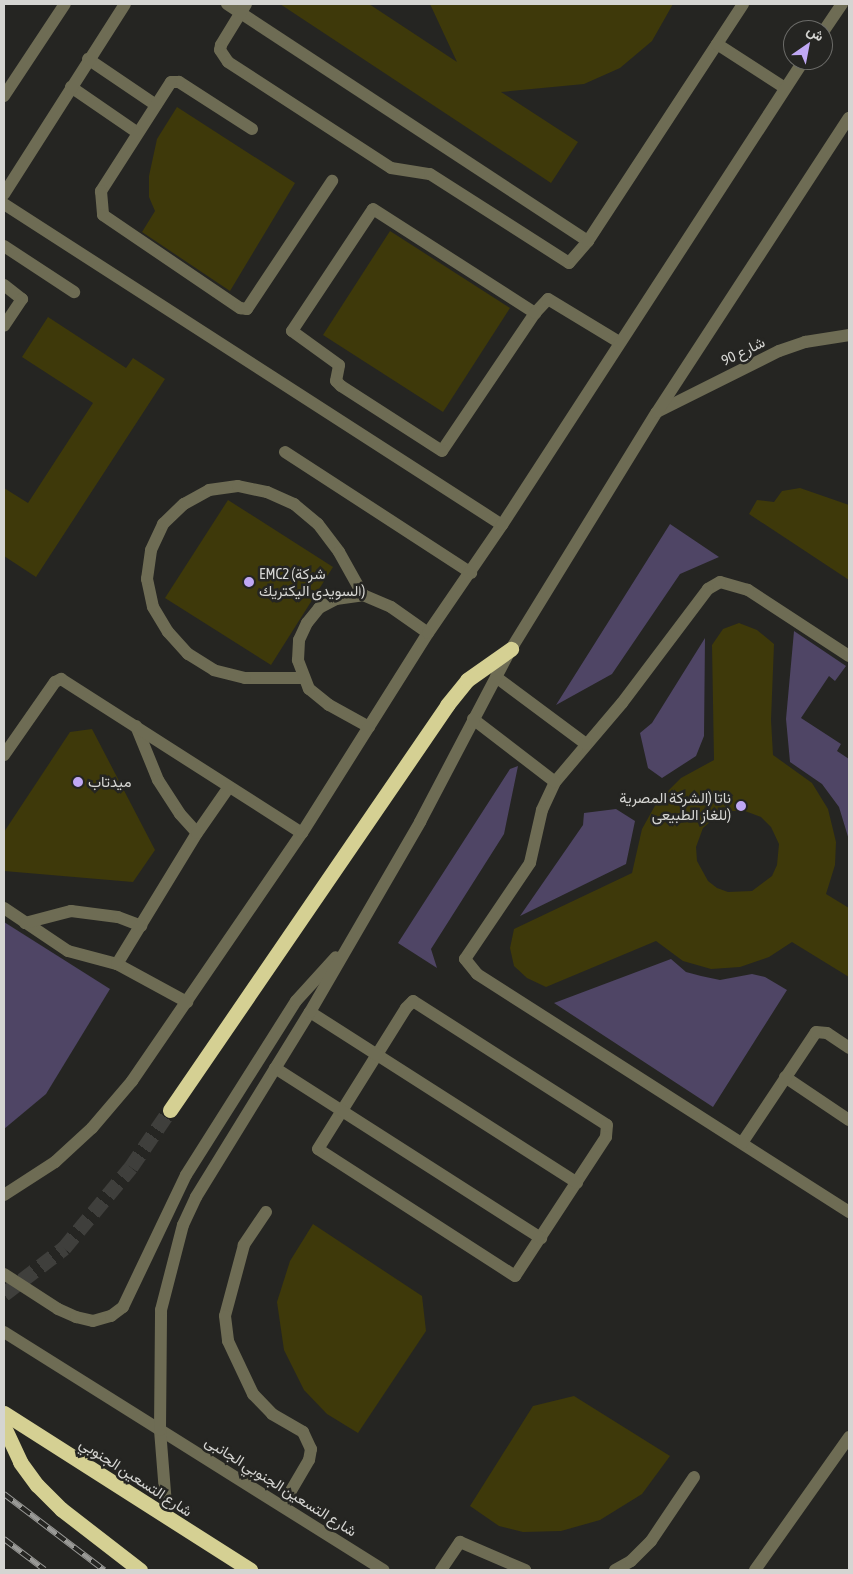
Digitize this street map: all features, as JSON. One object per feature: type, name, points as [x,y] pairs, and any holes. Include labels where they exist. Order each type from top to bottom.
[{"type":"highway","points":[[170,1110],[447,704],[467,680],[511,649]]},
{"type":"highway","name":"شارع التسعين الجنوبي","points":[[4,1412],[250,1570]]},
{"type":"highway","points":[[4,1428],[20,1462],[37,1485],[60,1509],[140,1570]]},
{"type":"street","points":[[4,96],[65,4]]},
{"type":"street","points":[[4,194],[88,59],[125,4]]},
{"type":"street","points":[[227,4],[244,8],[588,241]]},
{"type":"street","points":[[244,8],[220,50],[236,67],[391,168],[430,174],[558,259],[569,263],[574,260],[588,241],[743,4]]},
{"type":"street","points":[[831,20],[842,4]]},
{"type":"street","points":[[717,44],[785,88]]},
{"type":"street","points":[[88,59],[156,105]]},
{"type":"street","points":[[4,1195],[54,1162],[92,1128],[132,1080],[187,1002],[302,833],[428,633],[471,573],[619,342],[797,70]]},
{"type":"street","points":[[252,129],[176,81],[169,83],[101,191],[103,215],[243,309],[250,308],[332,181]]},
{"type":"street","points":[[71,87],[138,133]]},
{"type":"street","points":[[167,1517],[160,1430],[161,1310],[183,1225],[196,1197],[310,1012],[341,952],[420,822],[511,649],[657,412],[849,118]]},
{"type":"street","points":[[4,204],[502,525]]},
{"type":"street","points":[[535,313],[379,210],[373,210],[292,330],[339,365],[336,381],[341,386],[442,451],[535,313],[548,299],[619,342]]},
{"type":"street","points":[[4,248],[74,292]]},
{"type":"street","points":[[4,284],[22,299],[4,326]]},
{"type":"street","name":"شارع 90","points":[[657,412],[779,352],[805,342],[849,335]]},
{"type":"street","points":[[286,452],[471,573]]},
{"type":"street","points":[[303,678],[245,678],[214,670],[188,654],[168,632],[153,607],[147,579],[151,550],[163,524],[184,504],[209,490],[238,486],[267,492],[294,504],[318,524],[339,552],[363,595]]},
{"type":"street","points":[[849,656],[748,590],[720,582],[700,599],[622,703],[555,782],[542,810],[530,862],[466,953],[467,965],[849,1212]]},
{"type":"street","points":[[369,727],[317,698],[303,678],[298,660],[299,640],[306,623],[319,608],[336,599],[363,595],[391,607],[428,633]]},
{"type":"street","points":[[496,677],[586,744]]},
{"type":"street","points":[[4,755],[58,679],[66,680],[302,833]]},
{"type":"street","points":[[473,719],[555,782]]},
{"type":"street","points":[[136,726],[158,780],[180,814],[197,833]]},
{"type":"street","points":[[117,964],[197,833],[229,787]]},
{"type":"street","points":[[4,908],[68,951],[117,964],[187,1002]]},
{"type":"street","points":[[25,923],[71,912],[118,917],[140,926]]},
{"type":"street","points":[[4,1274],[58,1310],[76,1317],[93,1321],[111,1316],[123,1306],[169,1208],[203,1147],[296,1001],[341,952]]},
{"type":"street","points":[[410,1003],[423,1005],[607,1125],[606,1136],[515,1276],[505,1273],[320,1153],[317,1146],[340,1109],[410,1003]]},
{"type":"street","points":[[310,1012],[577,1183]]},
{"type":"street","points":[[742,1143],[816,1032],[827,1033],[849,1048]]},
{"type":"street","points":[[275,1068],[541,1238]]},
{"type":"street","points":[[785,1077],[849,1120]]},
{"type":"street","points":[[266,1212],[244,1245],[225,1316],[228,1341],[253,1394],[272,1414],[303,1432],[311,1449],[309,1460],[282,1506]]},
{"type":"street","name":"شارع التسعين الجنوبي الجانبى","points":[[4,1332],[384,1570]]},
{"type":"street","points":[[755,1570],[849,1437]]},
{"type":"street","points":[[615,1570],[631,1561],[651,1541],[694,1477]]},
{"type":"street","points":[[441,1570],[460,1542],[525,1570]]},
{"type":"shaded area","points":[[670,524],[719,557],[680,574],[612,674],[556,705]]},
{"type":"shaded area","points":[[794,631],[846,666],[835,681],[829,676],[801,718],[841,744],[837,751],[849,759],[849,840],[839,807],[822,784],[790,762],[786,719]]},
{"type":"shaded area","points":[[705,638],[704,736],[696,756],[662,778],[648,768],[640,733],[652,723]]},
{"type":"shaded area","points":[[518,766],[504,834],[431,949],[437,968],[398,943],[510,769]]},
{"type":"shaded area","points":[[616,809],[635,821],[626,864],[520,916],[583,825],[584,813]]},
{"type":"shaded area","points":[[4,922],[110,989],[46,1094],[4,1129]]},
{"type":"shaded area","points":[[671,959],[686,972],[720,980],[752,974],[765,977],[787,990],[713,1107],[554,1003]]},
{"type":"building","points":[[280,4],[369,4],[457,62],[430,4],[673,4],[652,41],[620,68],[584,84],[501,92],[578,142],[551,183]]},
{"type":"building","points":[[177,107],[295,183],[230,291],[142,232],[155,211],[149,197],[149,176],[157,139]]},
{"type":"building","points":[[390,231],[510,308],[443,412],[323,335]]},
{"type":"building","points":[[48,317],[126,368],[133,358],[165,379],[36,577],[4,556],[4,488],[28,503],[93,403],[22,357]]},
{"type":"building","points":[[800,488],[849,505],[849,580],[749,514],[757,500],[774,502],[782,491]]},
{"type":"building","name":"EMC2 (شركة السويدى اليكتريك)","points":[[228,500],[333,567],[271,665],[165,598]]},
{"type":"building","name":"ناتا (الشركة المصرية للغاز الطبيعى)","points":[[739,623],[757,630],[774,644],[771,720],[773,755],[812,783],[828,809],[836,842],[835,865],[826,894],[849,908],[849,977],[792,942],[769,957],[740,967],[711,969],[683,961],[656,941],[546,987],[527,978],[514,966],[510,948],[514,929],[632,873],[642,829],[657,802],[681,778],[714,760],[712,645],[723,629]],"holes":[[[730,811],[745,811],[761,817],[771,827],[779,844],[777,865],[772,876],[752,891],[728,892],[717,888],[708,881],[697,861],[696,847],[703,828],[718,815]]]},
{"type":"building","name":"ميدتاب","points":[[92,729],[155,850],[133,882],[4,871],[4,832],[70,732]]},
{"type":"building","points":[[313,1224],[422,1296],[426,1331],[358,1433],[327,1414],[304,1390],[284,1350],[277,1302],[290,1261]]},
{"type":"building","points":[[574,1396],[670,1456],[642,1494],[600,1520],[561,1531],[523,1532],[499,1526],[470,1506],[533,1406]]},
{"type":"tunnel","points":[[4,1294],[64,1248],[131,1167],[170,1110]]},
{"type":"railway","points":[[4,1494],[104,1570]]},
{"type":"railway","points":[[4,1539],[45,1570]]},
{"type":"place","name":"EMC2 (شركة السويدى اليكتريك)","points":[[249,582]]},
{"type":"place","name":"ميدتاب","points":[[78,782]]},
{"type":"place","name":"ناتا (الشركة المصرية للغاز الطبيعى)","points":[[741,806]]}]
